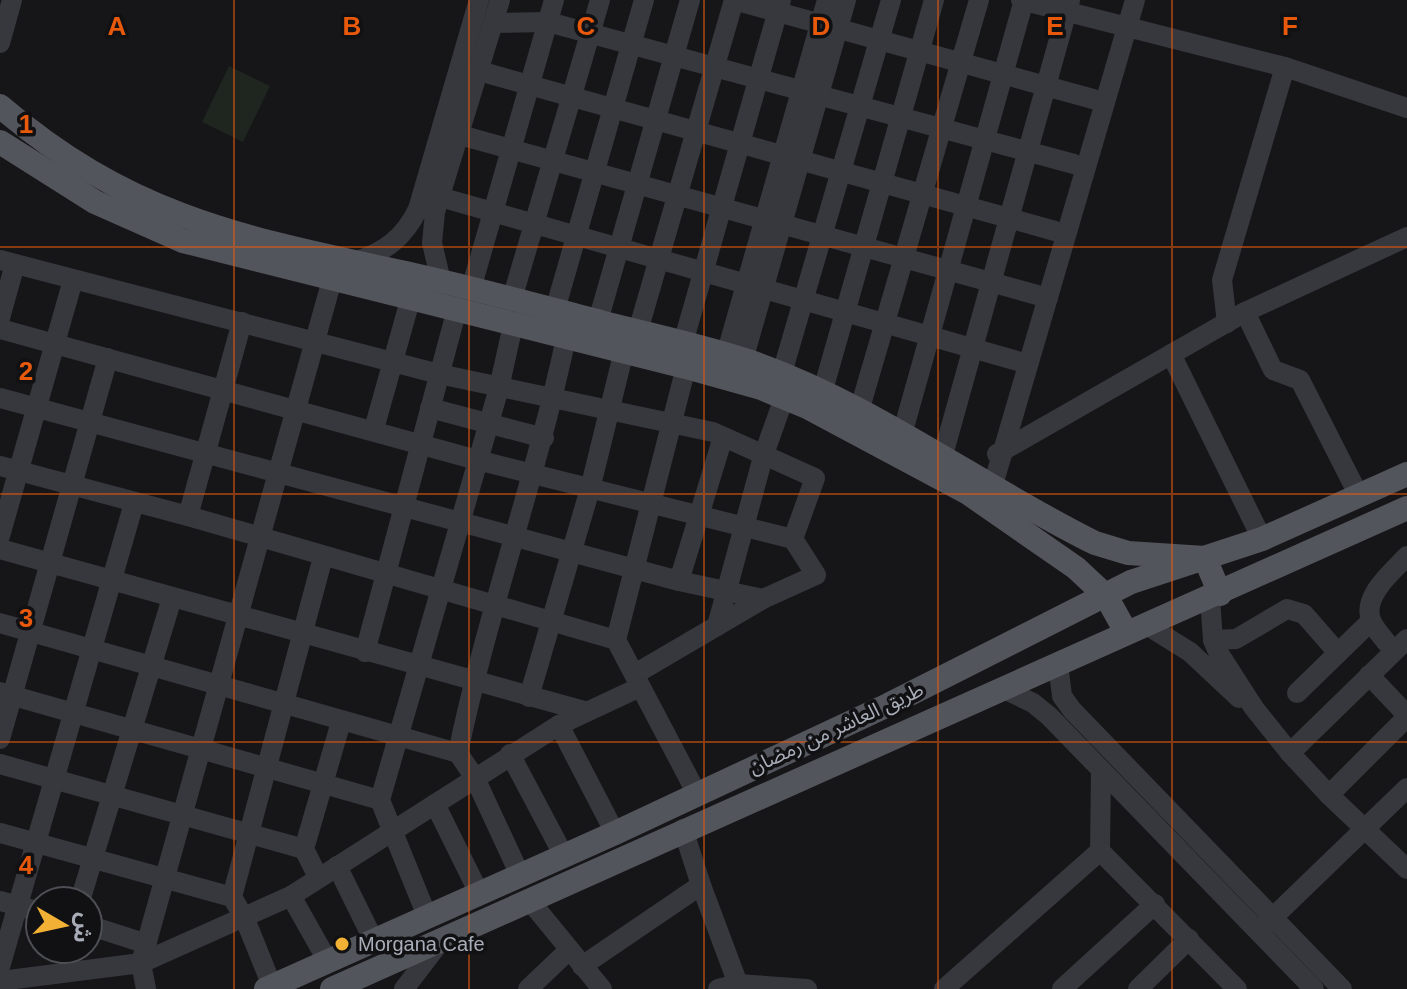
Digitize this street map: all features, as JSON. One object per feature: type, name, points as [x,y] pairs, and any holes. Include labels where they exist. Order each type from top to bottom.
[{"type":"main road","points":[[0,106],[63,156],[147,203],[245,238],[441,281],[464,299],[513,325],[566,338],[631,341],[783,386],[823,390],[943,455],[992,468],[1095,543],[1128,553],[1205,558],[1215,596]]},
{"type":"main road","points":[[0,142],[95,202],[138,224],[228,255],[411,297],[512,299],[598,321],[631,341]]},
{"type":"main road","points":[[685,355],[734,357],[968,493],[1043,543],[1106,596],[1135,628]]},
{"type":"main road","name":"طريق العاشر من رمضان","points":[[269,988],[615,833],[696,792],[888,705],[1164,569],[1262,539],[1407,474]]},
{"type":"main road","name":"طريق العاشر من رمضان","points":[[335,988],[683,829],[1004,689],[1135,628],[1215,596],[1407,508]]},
{"type":"main road","points":[[371,940],[370,949],[379,954],[416,953]]},
{"type":"main road","points":[[302,972],[337,965],[346,975],[335,988]]},
{"type":"street","points":[[0,43],[12,0]]},
{"type":"street","points":[[353,262],[379,253],[401,237],[418,209],[479,0]]},
{"type":"street","points":[[441,281],[432,243],[440,197],[500,0]]},
{"type":"street","points":[[365,652],[439,374],[494,211],[554,0]]},
{"type":"street","points":[[512,299],[600,0]]},
{"type":"street","points":[[555,310],[644,0]]},
{"type":"street","points":[[598,321],[690,0]]},
{"type":"street","points":[[529,697],[554,621],[610,412],[659,258],[734,0],[779,6],[829,26],[1093,99]]},
{"type":"street","points":[[827,0],[829,26]]},
{"type":"street","points":[[734,357],[829,26],[846,0]]},
{"type":"street","points":[[717,626],[823,235],[891,0]]},
{"type":"street","points":[[823,390],[934,0]]},
{"type":"street","points":[[860,408],[979,0]]},
{"type":"street","points":[[903,431],[1023,0],[1069,6],[1121,26],[1285,67],[1407,108]]},
{"type":"street","points":[[992,468],[1121,26],[1122,0]]},
{"type":"street","points":[[1042,296],[1055,231],[1093,99],[1121,26],[1135,0]]},
{"type":"street","points":[[696,792],[616,640],[651,506],[704,271],[779,6]]},
{"type":"street","points":[[943,455],[1069,6]]},
{"type":"street","points":[[493,23],[548,22],[1074,164]]},
{"type":"street","points":[[1227,323],[1221,295],[1222,280],[1285,67]]},
{"type":"street","points":[[479,71],[1055,231]]},
{"type":"street","points":[[460,135],[1042,296]]},
{"type":"street","points":[[440,197],[1023,363]]},
{"type":"street","points":[[401,237],[432,243]]},
{"type":"street","points":[[992,468],[1171,354],[1245,312],[1407,237]]},
{"type":"street","points":[[0,318],[7,262],[439,374],[554,401],[670,422],[723,437],[815,478],[793,539]]},
{"type":"street","points":[[0,536],[57,345],[73,280]]},
{"type":"street","points":[[146,989],[144,953],[332,280]]},
{"type":"street","points":[[374,429],[411,297]]},
{"type":"street","points":[[1245,312],[1273,370],[1300,380],[1359,496]]},
{"type":"street","points":[[188,516],[242,322]]},
{"type":"street","points":[[427,916],[380,800],[400,739],[457,524],[499,388],[513,325]]},
{"type":"street","points":[[0,329],[374,429],[477,460],[651,506],[793,539],[816,575],[763,599],[717,626],[637,681],[510,754],[291,896],[245,919],[144,953],[0,981]]},
{"type":"street","points":[[458,753],[494,604],[554,401],[566,338]]},
{"type":"street","points":[[1171,354],[1262,539]]},
{"type":"street","points":[[0,739],[6,694],[33,632],[108,358]]},
{"type":"street","points":[[0,398],[633,571],[763,599]]},
{"type":"street","points":[[430,408],[544,438]]},
{"type":"street","points":[[679,581],[723,437]]},
{"type":"street","points":[[0,466],[188,516],[616,640]]},
{"type":"street","points":[[0,967],[8,904],[35,842],[134,503]]},
{"type":"street","points":[[0,549],[238,618],[584,711]]},
{"type":"street","points":[[1297,693],[1371,621],[1371,603],[1375,592],[1407,556]]},
{"type":"street","points":[[232,897],[323,557]]},
{"type":"street","points":[[1215,596],[1213,640],[1254,708],[1329,795],[1407,869]]},
{"type":"street","points":[[84,885],[172,598]]},
{"type":"street","points":[[1213,640],[1236,639],[1280,611],[1295,610],[1304,614],[1338,653]]},
{"type":"street","points":[[1290,753],[1401,645],[1371,621]]},
{"type":"street","points":[[0,623],[283,706],[458,753],[475,778],[520,875]]},
{"type":"street","points":[[1135,628],[1190,652],[1254,708]]},
{"type":"street","points":[[1058,664],[1062,696],[1072,710],[1265,926],[1314,989]]},
{"type":"street","points":[[1329,795],[1407,716],[1369,675]]},
{"type":"street","points":[[1004,689],[1033,703],[1265,926],[1342,989]]},
{"type":"street","points":[[6,694],[380,800]]},
{"type":"street","points":[[318,877],[304,849],[341,722]]},
{"type":"street","points":[[559,725],[615,833]]},
{"type":"street","points":[[510,754],[564,856]]},
{"type":"street","points":[[0,764],[304,849]]},
{"type":"street","points":[[1101,770],[1100,851],[1189,939],[1227,985]]},
{"type":"street","points":[[1265,926],[1407,788]]},
{"type":"street","points":[[435,804],[479,893]]},
{"type":"street","points":[[683,829],[701,885],[742,986],[807,989]]},
{"type":"street","points":[[0,833],[232,897],[245,919],[269,988]]},
{"type":"street","points":[[944,989],[1100,851]]},
{"type":"street","points":[[337,866],[371,940]]},
{"type":"street","points":[[582,966],[701,885]]},
{"type":"street","points":[[291,896],[327,960]]},
{"type":"street","points":[[530,901],[602,989]]},
{"type":"street","points":[[1062,989],[1155,904]]},
{"type":"street","points":[[104,933],[144,953]]},
{"type":"street","points":[[1138,989],[1189,939]]},
{"type":"street","points":[[404,989],[440,942]]},
{"type":"street","points":[[528,989],[569,950]]},
{"type":"shaded area","points":[[229,66],[270,86],[243,142],[202,122]]},
{"type":"place","name":"Morgana Cafe","points":[[342,944]]}]
